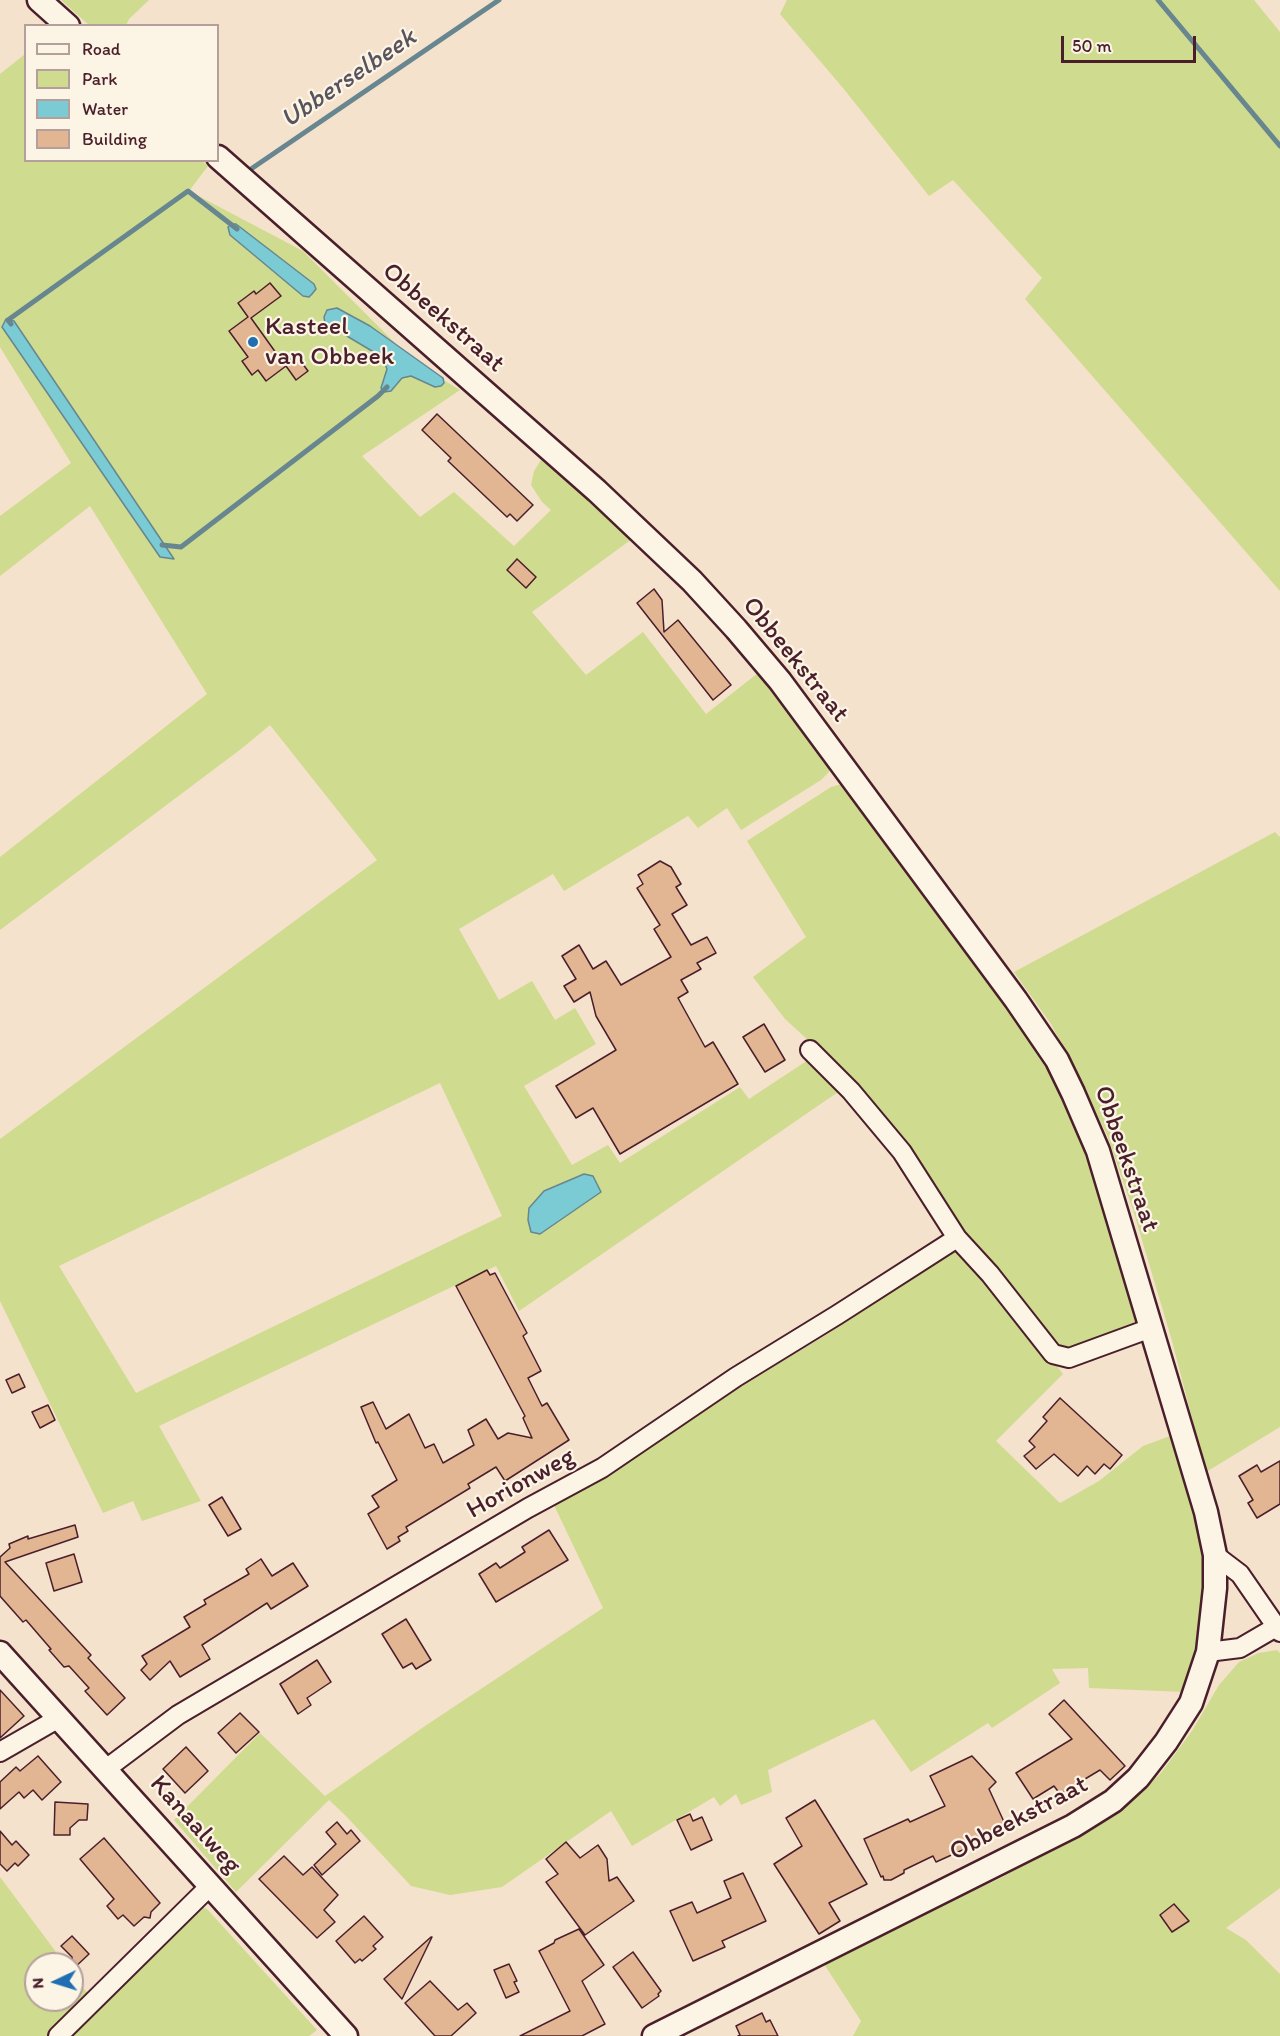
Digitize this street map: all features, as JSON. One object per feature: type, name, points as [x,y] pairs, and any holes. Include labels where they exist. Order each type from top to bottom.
[{"type":"street","points":[[39,0],[66,24]]},
{"type":"street","name":"Obbeekstraat","points":[[219,159],[646,536],[692,581],[780,681],[1016,1000],[1057,1060],[1098,1151],[1206,1512],[1215,1554],[1215,1588],[1208,1652],[1191,1703],[1166,1742],[1138,1778],[1113,1801],[1073,1826],[654,2036]]},
{"type":"street","points":[[810,1050],[851,1091],[902,1152],[957,1238],[990,1274],[1053,1354],[1069,1359],[1151,1328]]},
{"type":"street","name":"Horionweg","points":[[106,1769],[178,1715],[528,1508],[602,1468],[736,1377],[957,1238]]},
{"type":"street","points":[[1208,1652],[1240,1648],[1278,1629],[1240,1574],[1215,1554]]},
{"type":"street","name":"Kanaalweg","points":[[0,1653],[346,2036]]},
{"type":"street","points":[[0,1752],[59,1718]]},
{"type":"street","points":[[58,2036],[211,1885]]},
{"type":"green space","points":[[61,0],[149,0],[126,24],[88,24]]},
{"type":"green space","points":[[787,0],[1254,0],[1280,32],[1280,591],[1025,299],[1042,278],[953,180],[929,196],[843,88],[780,14]]},
{"type":"green space","points":[[24,55],[24,162],[203,162],[208,166],[189,191],[303,251],[415,363],[460,390],[362,456],[420,517],[454,492],[514,546],[551,510],[542,502],[531,485],[534,471],[541,460],[632,539],[532,612],[586,675],[643,632],[706,714],[758,673],[830,763],[829,772],[821,780],[741,830],[727,808],[698,828],[688,816],[564,891],[553,874],[459,929],[499,1000],[532,981],[555,1020],[575,1008],[596,1044],[524,1086],[572,1165],[608,1145],[620,1163],[740,1087],[749,1099],[808,1060],[841,1090],[519,1311],[496,1266],[159,1426],[201,1501],[142,1521],[133,1501],[103,1513],[0,1301],[0,1139],[377,860],[270,725],[0,930],[0,857],[207,694],[90,506],[0,576],[0,516],[71,463],[0,347],[0,74]],"holes":[[[440,1083],[502,1216],[136,1393],[59,1266]]]},
{"type":"green space","points":[[847,785],[1035,1039],[1068,1098],[1100,1185],[1141,1324],[1069,1350],[1061,1346],[968,1237],[930,1182],[820,1051],[785,1019],[753,977],[806,937],[747,841],[831,787]]},
{"type":"green space","points":[[1275,832],[1280,837],[1280,1427],[1206,1472],[1172,1341],[1134,1213],[1107,1135],[1051,1024],[1014,972]]},
{"type":"green space","points":[[952,1251],[959,1252],[978,1266],[1063,1374],[996,1441],[1060,1503],[1099,1481],[1143,1446],[1173,1435],[1199,1527],[1205,1569],[1205,1611],[1192,1672],[1185,1692],[1089,1688],[1088,1668],[1052,1669],[1060,1683],[992,1728],[988,1723],[911,1772],[874,1719],[768,1770],[772,1792],[741,1805],[736,1794],[720,1806],[714,1797],[632,1846],[611,1811],[502,1887],[450,1895],[411,1886],[329,1800],[236,1892],[174,1820],[260,1733],[325,1796],[425,1726],[603,1608],[552,1501],[826,1335]]},
{"type":"green space","points":[[1277,1650],[1280,1653],[1280,1888],[1226,1928],[1246,1940],[1280,1974],[1280,2036],[853,2036],[861,2021],[824,1964],[935,1908],[999,1879],[1127,1806],[1161,1773],[1192,1731],[1219,1685],[1239,1662],[1259,1653]]},
{"type":"green space","points":[[0,1877],[56,1952],[24,1952],[24,2012],[70,2012],[47,2036],[0,2036]]},
{"type":"green space","points":[[201,1906],[208,1910],[317,2030],[309,2036],[70,2036]]},
{"type":"water","points":[[236,224],[314,284],[316,289],[312,294],[309,297],[303,296],[230,235],[228,227]]},
{"type":"water","points":[[337,308],[370,326],[443,378],[444,383],[435,387],[411,376],[402,378],[391,391],[384,392],[381,388],[387,369],[382,357],[325,323],[324,317],[327,310]]},
{"type":"water","points":[[6,319],[14,321],[174,559],[160,557],[2,327]]},
{"type":"water","points":[[584,1174],[593,1176],[601,1192],[540,1234],[531,1232],[528,1220],[529,1208],[544,1191]]},
{"type":"building","name":"Kasteel van Obbeek","points":[[270,283],[281,296],[251,318],[284,364],[296,355],[308,371],[296,380],[286,366],[266,381],[258,370],[252,375],[242,361],[248,357],[229,331],[248,317],[238,303],[254,291],[256,294]]},
{"type":"building","points":[[437,414],[533,505],[517,521],[510,514],[507,517],[448,461],[451,458],[422,430]]},
{"type":"building","points":[[517,559],[536,577],[526,588],[507,570]]},
{"type":"building","points":[[654,589],[662,600],[664,632],[678,620],[731,685],[713,700],[637,603]]},
{"type":"building","points":[[660,861],[671,867],[681,884],[676,887],[687,905],[672,914],[691,945],[707,937],[716,953],[697,963],[701,969],[681,980],[688,992],[678,998],[705,1047],[713,1042],[738,1084],[620,1154],[593,1108],[576,1118],[556,1086],[616,1050],[596,1016],[590,992],[574,1002],[564,986],[576,979],[562,956],[579,945],[593,969],[606,961],[621,985],[671,957],[654,929],[660,925],[637,888],[643,884],[638,875]]},
{"type":"building","points":[[764,1024],[785,1060],[765,1072],[743,1037]]},
{"type":"building","points":[[487,1270],[490,1275],[495,1273],[527,1333],[523,1336],[541,1371],[528,1378],[542,1406],[547,1403],[569,1440],[505,1481],[496,1467],[468,1484],[470,1488],[406,1527],[408,1531],[398,1537],[400,1541],[387,1549],[368,1514],[379,1507],[372,1496],[397,1480],[378,1442],[376,1443],[361,1407],[373,1402],[386,1429],[409,1414],[425,1448],[434,1444],[443,1463],[474,1445],[468,1430],[486,1419],[498,1439],[508,1433],[532,1438],[523,1418],[525,1416],[456,1286]]},
{"type":"building","points":[[19,1374],[25,1387],[12,1393],[6,1380]]},
{"type":"building","points":[[1060,1398],[1122,1455],[1110,1469],[1104,1464],[1095,1474],[1087,1466],[1078,1476],[1054,1454],[1036,1469],[1024,1456],[1035,1447],[1029,1441],[1047,1421],[1043,1417]]},
{"type":"building","points":[[48,1405],[55,1420],[40,1428],[32,1412]]},
{"type":"building","points":[[1280,1461],[1280,1504],[1257,1518],[1248,1503],[1253,1500],[1239,1476],[1257,1465],[1261,1472]]},
{"type":"building","points":[[222,1497],[241,1529],[228,1536],[209,1505]]},
{"type":"building","points":[[75,1525],[78,1537],[5,1562],[91,1655],[88,1658],[125,1698],[107,1715],[85,1691],[89,1688],[69,1666],[64,1667],[26,1620],[23,1622],[0,1596],[0,1557],[10,1548],[9,1544],[28,1536],[28,1539]]},
{"type":"building","points":[[549,1530],[568,1560],[496,1602],[479,1574],[496,1563],[500,1568],[525,1552],[522,1547]]},
{"type":"building","points":[[74,1554],[82,1582],[54,1591],[46,1563]]},
{"type":"building","points":[[261,1559],[272,1576],[293,1563],[308,1586],[271,1609],[267,1603],[202,1645],[210,1659],[180,1677],[170,1661],[150,1680],[141,1670],[147,1664],[142,1656],[190,1627],[184,1617],[206,1604],[204,1600],[249,1574],[246,1569]]},
{"type":"building","points":[[406,1619],[431,1660],[416,1669],[412,1663],[403,1668],[382,1634]]},
{"type":"building","points":[[317,1660],[331,1682],[307,1698],[311,1705],[298,1714],[280,1684]]},
{"type":"building","points":[[0,1690],[24,1716],[0,1738]]},
{"type":"building","points":[[1064,1700],[1125,1766],[1110,1780],[1100,1770],[1060,1794],[1054,1786],[1033,1799],[1016,1773],[1072,1739],[1049,1714]]},
{"type":"building","points":[[240,1713],[259,1732],[236,1753],[218,1733]]},
{"type":"building","points":[[186,1747],[208,1771],[185,1793],[163,1769]]},
{"type":"building","points":[[38,1756],[61,1782],[42,1800],[33,1790],[24,1798],[19,1792],[0,1809],[0,1782],[16,1767],[20,1771]]},
{"type":"building","points":[[972,1756],[996,1782],[989,1789],[1005,1824],[964,1843],[967,1848],[936,1862],[933,1856],[904,1870],[904,1873],[891,1880],[884,1880],[864,1839],[908,1819],[910,1822],[945,1806],[930,1776]]},
{"type":"building","points":[[815,1800],[867,1884],[829,1903],[840,1921],[819,1934],[774,1864],[802,1846],[786,1818]]},
{"type":"building","points":[[55,1802],[88,1804],[87,1820],[79,1820],[70,1828],[70,1835],[54,1835]]},
{"type":"building","points":[[690,1814],[693,1821],[702,1817],[712,1840],[691,1850],[677,1820]]},
{"type":"building","points":[[337,1822],[347,1834],[351,1830],[360,1841],[322,1875],[314,1865],[336,1844],[326,1832]]},
{"type":"building","points":[[0,1831],[12,1845],[16,1841],[29,1855],[18,1866],[15,1863],[7,1871],[0,1864]]},
{"type":"building","points":[[104,1838],[160,1903],[151,1912],[150,1918],[144,1917],[134,1926],[123,1915],[118,1919],[107,1906],[114,1899],[80,1859]]},
{"type":"building","points":[[566,1842],[580,1858],[598,1845],[607,1859],[609,1881],[617,1877],[634,1901],[585,1935],[546,1882],[558,1874],[546,1859]]},
{"type":"building","points":[[284,1856],[303,1875],[312,1867],[338,1895],[324,1910],[335,1922],[317,1938],[259,1879]]},
{"type":"building","points":[[743,1873],[766,1921],[722,1941],[725,1947],[693,1961],[670,1911],[692,1902],[697,1913],[731,1898],[724,1881]]},
{"type":"building","points":[[1174,1904],[1189,1921],[1172,1932],[1160,1915]]},
{"type":"building","points":[[364,1916],[383,1937],[373,1946],[376,1949],[362,1961],[360,1959],[355,1963],[336,1941]]},
{"type":"building","points":[[579,1929],[604,1965],[582,1981],[605,2024],[582,2036],[520,2036],[570,2011],[539,1951],[554,1943],[555,1940]]},
{"type":"building","points":[[72,1936],[89,1954],[84,1959],[84,1952],[67,1952],[61,1946]]},
{"type":"building","points":[[432,1937],[402,1999],[384,1979]]},
{"type":"building","points":[[633,1952],[661,1991],[659,1996],[642,2008],[613,1967]]},
{"type":"building","points":[[509,1964],[517,1981],[514,1982],[519,1992],[506,1998],[494,1970]]},
{"type":"building","points":[[430,1981],[458,2010],[467,2003],[476,2013],[451,2036],[435,2036],[405,2003]]},
{"type":"building","points":[[762,2013],[766,2022],[770,2020],[778,2036],[738,2036],[740,2035],[736,2026]]},
{"type":"waterway","name":"Ubberselbeek","points":[[251,169],[499,0]]},
{"type":"waterway","points":[[1158,0],[1280,146]]},
{"type":"waterway","points":[[11,324],[8,320],[188,191],[237,229]]},
{"type":"waterway","points":[[162,545],[181,547],[387,387]]},
{"type":"place","name":"Kasteel van Obbeek","points":[[253,342]]}]
